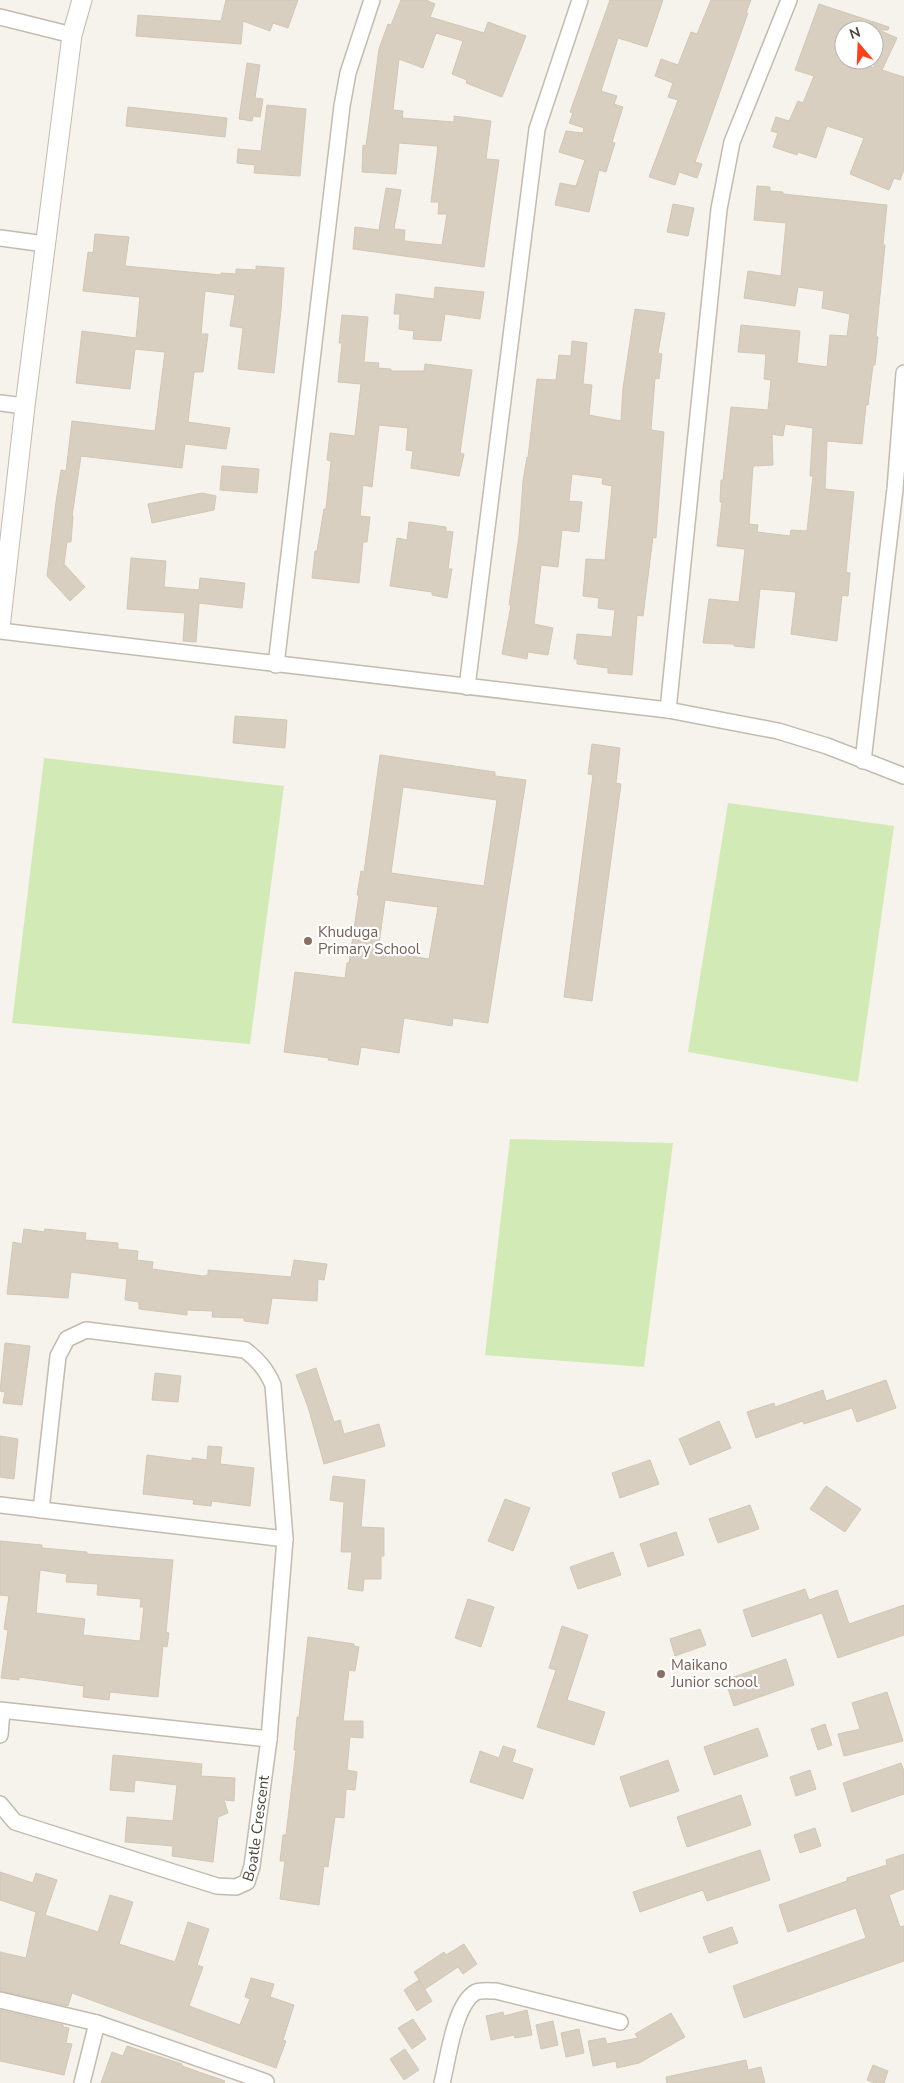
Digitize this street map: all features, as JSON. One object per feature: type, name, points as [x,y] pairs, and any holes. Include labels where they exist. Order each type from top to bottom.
[{"type":"street","points":[[82,0],[72,35],[25,406],[0,630],[276,665],[668,710],[778,731],[827,746],[904,776]]},
{"type":"street","points":[[276,665],[342,106],[348,73],[372,0]]},
{"type":"street","points":[[467,687],[537,129],[580,0]]},
{"type":"street","points":[[668,710],[719,209],[732,142],[789,0]]},
{"type":"street","points":[[0,17],[72,35]]},
{"type":"street","points":[[0,238],[45,244]]},
{"type":"street","points":[[862,761],[895,489],[904,374]]},
{"type":"street","points":[[0,403],[25,406]]},
{"type":"street","name":"Boatle Crescent","points":[[0,1804],[15,1822],[217,1886],[236,1887],[246,1882],[252,1866],[269,1738],[285,1539],[274,1385],[266,1370],[258,1360],[245,1350],[86,1330],[67,1339],[58,1356],[41,1510]]},
{"type":"street","points":[[0,1505],[285,1539]]},
{"type":"street","points":[[0,1735],[1,1710],[269,1738]]},
{"type":"street","points":[[442,2083],[460,2012],[467,1999],[478,1991],[496,1991],[620,2022]]},
{"type":"street","points":[[0,2000],[97,2023],[266,2082]]},
{"type":"street","points":[[82,2083],[97,2023]]},
{"type":"green space","points":[[44,758],[284,786],[250,1044],[12,1023]]},
{"type":"green space","points":[[728,803],[894,826],[858,1082],[688,1052]]},
{"type":"green space","points":[[510,1139],[673,1143],[644,1367],[485,1355]]},
{"type":"building","points":[[226,0],[298,0],[288,28],[273,23],[270,31],[243,21],[241,44],[136,36],[138,15],[221,21]]},
{"type":"building","points":[[401,0],[426,0],[435,4],[430,17],[484,33],[488,22],[526,36],[502,97],[466,83],[467,80],[452,74],[463,41],[436,33],[423,68],[399,59],[393,110],[403,111],[402,118],[454,122],[454,116],[491,121],[486,159],[499,160],[484,267],[353,249],[355,227],[379,230],[386,188],[401,190],[394,229],[405,230],[404,241],[442,245],[447,214],[438,214],[439,202],[431,202],[438,146],[399,143],[396,174],[362,172],[363,145],[366,146],[379,49],[388,24],[391,25]]},
{"type":"building","points":[[610,0],[663,0],[647,47],[618,38],[601,91],[617,96],[614,104],[623,107],[612,142],[615,143],[606,172],[599,170],[589,212],[555,205],[560,183],[576,186],[585,160],[559,152],[566,131],[583,133],[584,128],[569,123],[573,113],[570,112]]},
{"type":"building","points":[[711,0],[751,0],[695,162],[702,164],[697,178],[679,172],[675,185],[649,177],[678,100],[668,97],[673,83],[655,76],[661,59],[678,65],[691,32],[697,34]]},
{"type":"building","points":[[819,4],[868,20],[834,20],[834,70],[882,70],[904,77],[904,170],[900,180],[894,178],[889,190],[850,174],[864,138],[827,126],[816,158],[798,152],[797,155],[773,147],[778,133],[771,131],[776,117],[789,121],[798,101],[803,103],[814,76],[795,70]]},
{"type":"building","points":[[884,25],[889,27],[888,30],[884,30]]},
{"type":"building","points":[[884,32],[897,38],[884,66]]},
{"type":"building","points":[[247,63],[260,65],[255,98],[263,99],[260,117],[253,116],[252,121],[239,119]]},
{"type":"building","points":[[267,105],[306,109],[300,176],[254,173],[255,165],[237,163],[238,149],[261,151]]},
{"type":"building","points":[[128,107],[227,118],[225,137],[126,126]]},
{"type":"building","points":[[757,186],[770,187],[770,191],[783,192],[783,194],[887,205],[876,336],[878,337],[868,405],[866,405],[862,444],[827,441],[825,489],[854,492],[846,572],[850,573],[848,596],[842,595],[837,641],[791,634],[796,592],[760,589],[754,648],[734,646],[734,644],[703,643],[709,599],[739,602],[745,549],[717,546],[722,502],[720,502],[721,480],[723,480],[731,407],[768,410],[771,380],[764,379],[766,354],[738,352],[741,325],[800,331],[797,363],[827,367],[830,335],[847,336],[850,314],[822,308],[824,291],[798,287],[795,306],[744,298],[748,271],[781,276],[786,223],[754,220]],"holes":[[[785,424],[813,428],[810,476],[813,476],[807,531],[791,530],[790,536],[757,532],[758,525],[749,524],[753,466],[773,465],[772,434],[783,436]]]},
{"type":"building","points":[[673,204],[694,208],[688,236],[667,232]]},
{"type":"building","points":[[95,234],[129,237],[125,266],[221,275],[221,273],[236,274],[236,269],[256,270],[256,266],[284,268],[274,373],[238,369],[243,328],[230,326],[235,295],[205,291],[201,334],[208,334],[203,372],[194,372],[188,422],[230,428],[226,449],[185,444],[182,468],[81,456],[72,516],[71,542],[67,542],[64,564],[85,587],[70,601],[47,576],[61,470],[66,471],[72,421],[155,431],[165,352],[135,349],[130,389],[76,383],[82,331],[136,338],[140,297],[83,291],[88,252],[93,253]]},
{"type":"building","points":[[435,287],[484,292],[480,319],[445,314],[441,341],[413,339],[414,331],[399,329],[400,314],[394,314],[396,294],[434,299]]},
{"type":"building","points":[[635,309],[665,313],[658,353],[662,354],[659,379],[655,378],[651,430],[664,432],[656,538],[653,537],[643,616],[637,615],[632,675],[608,673],[608,668],[577,664],[577,659],[574,659],[577,634],[612,637],[615,610],[598,608],[599,598],[583,596],[586,559],[605,560],[612,486],[602,484],[603,478],[572,474],[569,501],[582,502],[579,532],[562,530],[558,567],[541,565],[534,624],[553,628],[548,655],[528,652],[527,659],[502,654],[511,605],[509,605],[519,536],[523,481],[528,458],[537,379],[556,380],[559,355],[571,356],[572,341],[587,343],[583,384],[592,385],[589,415],[621,421],[623,388]]},
{"type":"building","points":[[342,315],[368,317],[364,362],[379,363],[378,368],[391,369],[391,371],[424,371],[425,364],[472,370],[460,453],[464,454],[459,476],[411,468],[413,451],[406,450],[408,428],[379,425],[372,487],[363,485],[360,516],[370,517],[367,542],[363,542],[359,583],[312,578],[315,551],[317,551],[324,509],[326,509],[331,461],[327,460],[330,433],[355,436],[361,384],[338,382],[342,343],[339,343]]},
{"type":"building","points":[[222,466],[259,469],[257,493],[220,490]]},
{"type":"building","points":[[202,493],[216,496],[214,510],[152,523],[148,504]]},
{"type":"building","points":[[409,522],[446,527],[446,531],[453,532],[448,569],[452,569],[447,598],[432,595],[432,592],[390,586],[397,538],[407,540]]},
{"type":"building","points":[[131,558],[166,561],[164,587],[199,590],[200,578],[245,583],[242,608],[199,603],[196,642],[183,641],[185,613],[127,609]]},
{"type":"building","points":[[235,716],[287,720],[285,748],[233,743]]},
{"type":"building","points":[[592,744],[620,748],[616,783],[621,784],[592,1001],[564,997],[593,775],[588,774]]},
{"type":"building","points":[[380,755],[495,772],[495,776],[526,780],[488,1023],[453,1018],[452,1026],[404,1018],[399,1053],[361,1047],[358,1065],[328,1060],[329,1058],[284,1052],[295,972],[345,978],[347,963],[349,963],[361,871],[364,872]],"holes":[[[403,787],[497,800],[484,886],[391,873]],[[385,900],[438,907],[429,959],[378,951]]]},
{"type":"building","points":[[24,1229],[44,1232],[45,1229],[86,1233],[85,1240],[118,1243],[118,1249],[138,1251],[137,1260],[153,1262],[152,1269],[203,1276],[208,1275],[208,1270],[291,1277],[294,1260],[327,1264],[324,1280],[318,1279],[317,1301],[272,1298],[268,1324],[244,1321],[244,1318],[212,1317],[213,1311],[187,1310],[187,1315],[139,1309],[139,1302],[125,1300],[127,1279],[71,1272],[68,1298],[7,1294],[13,1242],[22,1244]]},
{"type":"building","points":[[5,1343],[30,1346],[22,1405],[3,1403],[5,1392],[0,1391]]},
{"type":"building","points":[[316,1368],[334,1422],[340,1420],[344,1434],[379,1424],[385,1446],[324,1464],[308,1407],[296,1375]]},
{"type":"building","points":[[155,1373],[181,1376],[178,1402],[152,1400]]},
{"type":"building","points":[[886,1380],[896,1408],[857,1422],[852,1408],[804,1424],[803,1421],[756,1438],[747,1412],[774,1403],[775,1407],[823,1390],[826,1401]]},
{"type":"building","points":[[719,1421],[731,1448],[690,1465],[679,1439]]},
{"type":"building","points":[[0,1436],[18,1439],[14,1479],[0,1477]]},
{"type":"building","points":[[208,1446],[222,1447],[220,1464],[254,1468],[250,1506],[212,1501],[211,1506],[193,1504],[194,1500],[143,1494],[147,1455],[192,1461],[192,1458],[207,1460]]},
{"type":"building","points":[[650,1460],[659,1484],[620,1498],[612,1473]]},
{"type":"building","points":[[333,1476],[365,1480],[361,1527],[384,1528],[384,1556],[381,1556],[381,1579],[364,1579],[363,1591],[348,1589],[352,1552],[341,1552],[344,1502],[330,1500]]},
{"type":"building","points":[[826,1486],[861,1509],[845,1532],[810,1509]]},
{"type":"building","points":[[505,1499],[530,1508],[513,1551],[488,1541]]},
{"type":"building","points":[[750,1505],[759,1529],[718,1543],[709,1519]]},
{"type":"building","points":[[676,1532],[684,1555],[648,1567],[640,1544]]},
{"type":"building","points":[[0,1541],[42,1545],[42,1548],[87,1552],[87,1554],[173,1560],[166,1632],[169,1633],[167,1647],[163,1646],[158,1697],[110,1692],[109,1700],[83,1697],[84,1686],[19,1677],[19,1680],[1,1678],[8,1630],[4,1629],[9,1596],[0,1595]],"holes":[[[40,1570],[67,1574],[66,1582],[98,1584],[97,1595],[141,1599],[140,1607],[144,1607],[140,1641],[83,1635],[85,1619],[36,1613]]]},
{"type":"building","points":[[613,1552],[621,1575],[578,1589],[570,1567]]},
{"type":"building","points":[[805,1589],[809,1600],[837,1590],[849,1624],[904,1605],[904,1635],[838,1658],[822,1613],[752,1637],[743,1610]]},
{"type":"building","points":[[468,1599],[494,1607],[481,1647],[455,1638]]},
{"type":"building","points":[[562,1626],[588,1635],[567,1700],[605,1712],[594,1745],[537,1727],[556,1670],[549,1668]]},
{"type":"building","points":[[700,1629],[706,1645],[675,1656],[670,1639]]},
{"type":"building","points":[[308,1637],[354,1644],[354,1646],[359,1647],[355,1671],[349,1670],[343,1721],[363,1721],[363,1738],[350,1737],[347,1770],[357,1772],[355,1790],[346,1789],[344,1818],[335,1817],[328,1867],[324,1866],[319,1905],[280,1899],[285,1861],[280,1861],[283,1835],[286,1835],[296,1750],[294,1750],[297,1717],[299,1717]]},
{"type":"building","points":[[786,1659],[794,1685],[734,1706],[725,1680]]},
{"type":"building","points":[[887,1692],[903,1741],[844,1756],[838,1734],[860,1729],[852,1703]]},
{"type":"building","points":[[825,1724],[832,1745],[818,1750],[811,1729]]},
{"type":"building","points":[[758,1728],[768,1756],[714,1775],[704,1747]]},
{"type":"building","points":[[503,1746],[516,1750],[512,1762],[533,1769],[523,1799],[470,1782],[480,1751],[499,1758]]},
{"type":"building","points":[[113,1755],[202,1764],[201,1776],[235,1778],[234,1801],[224,1800],[228,1813],[218,1817],[213,1862],[172,1856],[173,1846],[125,1842],[127,1817],[173,1821],[177,1785],[135,1780],[134,1792],[110,1790]]},
{"type":"building","points":[[668,1760],[679,1791],[630,1807],[620,1777]]},
{"type":"building","points":[[901,1763],[904,1771],[904,1794],[852,1812],[843,1783]]},
{"type":"building","points":[[810,1770],[816,1789],[796,1796],[790,1777]]},
{"type":"building","points":[[741,1795],[751,1825],[687,1847],[677,1817]]},
{"type":"building","points":[[815,1828],[821,1846],[800,1853],[794,1835]]},
{"type":"building","points":[[760,1850],[770,1880],[707,1901],[703,1890],[640,1912],[633,1892]]},
{"type":"building","points":[[904,1854],[904,1889],[889,1895],[900,1927],[904,1926],[904,1961],[744,2018],[733,1986],[866,1938],[856,1908],[788,1932],[779,1905],[847,1881],[847,1878],[887,1865],[886,1860]]},
{"type":"building","points":[[0,1872],[33,1883],[36,1873],[57,1880],[45,1915],[98,1932],[110,1895],[133,1902],[119,1944],[175,1962],[188,1922],[209,1929],[197,1965],[203,1967],[189,2006],[240,2025],[250,1999],[245,1997],[251,1978],[274,1984],[270,1997],[294,2005],[283,2040],[286,2041],[276,2068],[72,1993],[68,2006],[0,1991],[0,1952],[26,1958],[36,1912],[0,1900]]},
{"type":"building","points":[[732,1927],[738,1943],[709,1953],[703,1937]]},
{"type":"building","points":[[464,1944],[477,1964],[463,1974],[458,1967],[425,1989],[414,1972],[444,1952],[446,1955]]},
{"type":"building","points":[[419,1980],[432,2001],[417,2011],[404,1990]]},
{"type":"building","points":[[0,2010],[69,2028],[66,2043],[72,2044],[64,2075],[0,2061]]},
{"type":"building","points":[[527,2010],[532,2035],[515,2038],[514,2035],[491,2040],[486,2016],[503,2012],[504,2016]]},
{"type":"building","points":[[671,2013],[685,2037],[639,2063],[617,2068],[616,2061],[593,2066],[588,2041],[605,2038],[607,2044],[638,2038],[635,2034]]},
{"type":"building","points":[[413,2019],[426,2039],[412,2049],[398,2028]]},
{"type":"building","points":[[553,2021],[558,2045],[541,2049],[536,2025]]},
{"type":"building","points":[[579,2029],[584,2053],[566,2057],[561,2033]]},
{"type":"building","points":[[127,2046],[182,2064],[182,2066],[225,2081],[224,2083],[101,2083],[112,2052],[123,2056]]},
{"type":"building","points":[[405,2049],[419,2070],[404,2080],[390,2059]]},
{"type":"building","points":[[746,2060],[748,2070],[761,2067],[765,2083],[667,2083],[666,2077]]},
{"type":"building","points":[[873,2065],[888,2071],[884,2083],[875,2083],[867,2080]]},
{"type":"place","name":"Khuduga Primary School","points":[[308,941]]},
{"type":"place","name":"Maikano Junior school","points":[[661,1674]]}]
